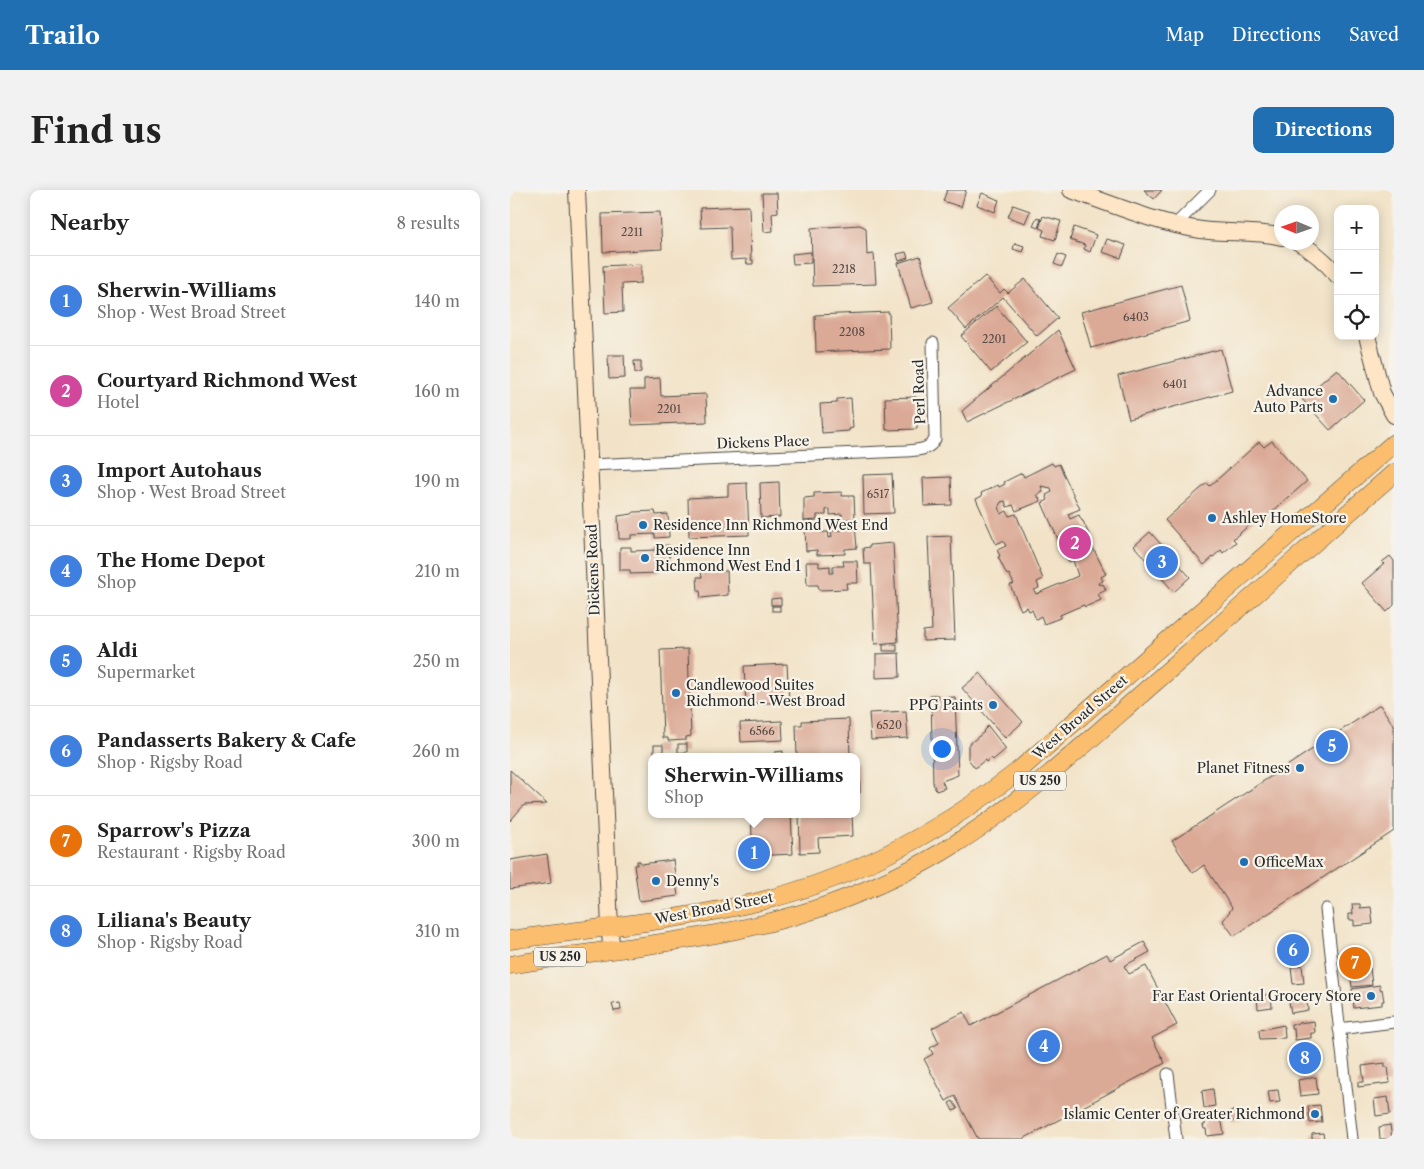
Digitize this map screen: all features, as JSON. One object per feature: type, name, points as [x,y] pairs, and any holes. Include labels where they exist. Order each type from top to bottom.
[{"type":"main road","name":"Dickens Road","points":[[577,190],[611,949]]},
{"type":"main road","points":[[1072,190],[1155,220],[1176,225],[1216,232],[1274,236]]},
{"type":"main road","points":[[1311,250],[1334,272]]},
{"type":"main road","points":[[1368,340],[1382,393],[1394,415]]},
{"type":"main road","name":"West Broad Street","points":[[510,940],[740,906],[806,888],[861,867],[925,835],[988,794],[1394,443]]},
{"type":"main road","name":"West Broad Street","points":[[510,965],[711,935],[758,926],[812,910],[873,887],[916,866],[979,828],[1024,795],[1394,473]]},
{"type":"main road","points":[[1077,719],[1092,736]]},
{"type":"street","points":[[1176,225],[1210,190]]},
{"type":"street","name":"Perl Road","points":[[933,343],[935,439]]},
{"type":"street","name":"Dickens Place","points":[[589,465],[918,450],[930,446],[935,439]]},
{"type":"street","points":[[1326,909],[1352,1139]]},
{"type":"street","points":[[1340,1029],[1394,1022]]},
{"type":"street","points":[[1168,1074],[1176,1139]]},
{"type":"building","points":[[947,190],[966,190],[961,207],[943,201]]},
{"type":"building","points":[[1144,190],[1162,190],[1154,199]]},
{"type":"building","points":[[762,193],[777,193],[778,212],[772,213],[773,231],[764,232]]},
{"type":"building","points":[[982,193],[999,200],[995,212],[977,205]]},
{"type":"building","points":[[1013,205],[1030,211],[1025,223],[1008,217]]},
{"type":"building","points":[[749,206],[751,260],[753,260],[753,264],[747,264],[746,259],[731,260],[730,227],[701,228],[700,208]]},
{"type":"building","points":[[660,212],[662,249],[603,252],[602,214]]},
{"type":"building","points":[[1043,216],[1061,221],[1055,240],[1042,236],[1044,230],[1039,228]]},
{"type":"building","points":[[1037,217],[1041,219],[1038,228],[1033,226]]},
{"type":"building","points":[[860,225],[866,228],[867,255],[874,254],[876,284],[813,286],[811,228]]},
{"type":"building","points":[[1074,227],[1096,235],[1090,252],[1084,249],[1085,245],[1070,240]]},
{"type":"building","points":[[1107,239],[1126,245],[1121,258],[1102,252]]},
{"type":"building","points":[[1015,243],[1024,246],[1022,252],[1013,249]]},
{"type":"building","points":[[811,252],[811,263],[793,264],[792,254]]},
{"type":"building","points":[[906,252],[908,258],[899,261],[897,254]]},
{"type":"building","points":[[1058,254],[1066,257],[1062,267],[1054,264]]},
{"type":"building","points":[[920,256],[933,302],[911,308],[898,263]]},
{"type":"building","points":[[641,264],[641,283],[622,284],[623,312],[605,313],[603,266]]},
{"type":"building","points":[[985,276],[1000,293],[1004,289],[1008,293],[1025,279],[1058,318],[1037,336],[1003,297],[966,329],[948,308]]},
{"type":"building","points":[[1181,285],[1190,321],[1091,348],[1081,312]]},
{"type":"building","points":[[996,306],[1027,342],[991,372],[961,336]]},
{"type":"building","points":[[889,312],[890,349],[816,352],[815,315]]},
{"type":"building","points":[[1058,330],[1076,369],[967,422],[962,411]]},
{"type":"building","points":[[1221,349],[1232,391],[1129,419],[1118,376]]},
{"type":"building","points":[[608,355],[624,355],[625,378],[609,379]]},
{"type":"building","points":[[634,361],[641,361],[641,372],[635,373]]},
{"type":"building","name":"Advance Auto Parts","points":[[1337,369],[1364,400],[1330,430],[1302,399]]},
{"type":"building","points":[[660,378],[661,396],[706,394],[707,422],[632,425],[630,390],[644,390],[644,379]]},
{"type":"building","points":[[916,397],[917,429],[886,430],[885,398]]},
{"type":"building","points":[[851,398],[853,428],[849,429],[849,431],[822,433],[820,404],[837,403],[837,399]]},
{"type":"building","points":[[1272,441],[1307,481],[1263,520],[1260,516],[1233,539],[1236,542],[1223,553],[1221,550],[1204,565],[1165,520],[1207,483],[1210,486],[1259,442],[1264,447]]},
{"type":"building","points":[[1052,463],[1054,466],[1059,464],[1080,509],[1068,514],[1070,519],[1079,515],[1083,521],[1091,539],[1089,540],[1106,574],[1101,577],[1103,581],[1098,583],[1099,585],[1103,584],[1106,590],[1098,594],[1101,600],[1085,607],[1084,605],[1076,608],[1060,615],[1060,618],[1044,624],[1041,616],[1036,619],[1032,610],[1029,611],[1027,607],[1021,610],[1010,585],[1014,584],[998,557],[1000,556],[997,550],[1006,546],[1003,541],[996,544],[976,499],[982,496],[981,493],[998,485],[999,487],[1005,484],[1004,482],[1022,473],[1024,477]],"holes":[[[1041,486],[1051,488],[1052,492],[1046,495],[1048,500],[1042,503],[1068,562],[1073,560],[1078,576],[1036,594],[1034,590],[1039,588],[1037,582],[1043,579],[1016,514],[1009,516],[1007,511],[1001,514],[999,506],[1001,502],[1005,501],[1007,507],[1013,505],[1016,511],[1041,501],[1037,495],[1043,492]]]},
{"type":"building","points":[[892,474],[894,513],[864,514],[863,475]]},
{"type":"building","points":[[951,477],[952,505],[924,506],[923,478]]},
{"type":"building","points":[[779,482],[780,517],[761,518],[760,483]]},
{"type":"building","points":[[747,483],[749,535],[689,537],[688,498],[728,496],[728,484]]},
{"type":"building","points":[[842,492],[842,496],[854,496],[855,519],[842,519],[842,514],[830,515],[830,509],[826,510],[826,515],[817,515],[817,520],[804,521],[804,498],[814,497],[814,493]]},
{"type":"building","name":"Residence Inn Richmond West End","points":[[655,511],[656,515],[668,514],[669,537],[655,538],[655,534],[631,535],[631,539],[619,539],[618,516],[634,512]]},
{"type":"building","points":[[855,525],[857,548],[845,549],[845,554],[817,555],[817,550],[806,551],[805,528],[818,527],[818,532],[828,532],[829,538],[832,537],[831,531],[843,530],[842,526]]},
{"type":"building","points":[[1150,532],[1190,577],[1174,592],[1134,546]]},
{"type":"building","points":[[951,536],[955,640],[923,641],[923,631],[932,630],[928,537]]},
{"type":"building","points":[[893,543],[898,642],[875,644],[871,564],[864,564],[863,548],[870,547],[870,545]]},
{"type":"building","name":"Residence Inn Richmond West End 1","points":[[669,545],[670,566],[668,568],[659,568],[658,573],[630,574],[630,570],[620,570],[620,547],[631,547],[631,551],[656,550],[656,546]]},
{"type":"building","points":[[1390,556],[1394,561],[1394,605],[1387,612],[1362,583],[1384,564],[1382,562]]},
{"type":"building","points":[[843,561],[857,561],[858,583],[846,583],[847,589],[819,590],[818,585],[807,585],[806,562],[819,562],[819,567],[830,566],[830,573],[833,573],[833,566],[844,566]]},
{"type":"building","points":[[727,571],[728,595],[701,598],[700,591],[698,591],[697,577],[702,577],[701,572]]},
{"type":"building","points":[[781,598],[781,605],[771,605],[771,599]]},
{"type":"building","points":[[772,606],[780,606],[780,611],[772,611]]},
{"type":"building","points":[[897,644],[897,651],[883,651],[883,645]]},
{"type":"building","name":"Candlewood Suites Richmond - West Broad","points":[[688,649],[691,736],[686,737],[686,740],[668,741],[668,738],[663,738],[660,650]]},
{"type":"building","points":[[899,653],[900,677],[876,678],[876,654]]},
{"type":"building","points":[[787,664],[789,702],[746,704],[744,666]]},
{"type":"building","name":"PPG Paints","points":[[980,673],[1023,722],[1005,738],[962,688]]},
{"type":"building","points":[[931,695],[938,695],[938,698],[955,697],[958,775],[942,781],[945,788],[936,791],[933,783]]},
{"type":"building","points":[[1380,705],[1394,726],[1394,831],[1234,936],[1223,921],[1232,908],[1204,865],[1193,873],[1172,841]]},
{"type":"building","points":[[906,711],[908,738],[871,740],[869,713]]},
{"type":"building","points":[[849,719],[850,753],[797,753],[796,725],[802,725],[802,721]]},
{"type":"building","points":[[782,721],[783,740],[741,742],[740,723]]},
{"type":"building","points":[[988,726],[1006,749],[993,760],[991,758],[986,762],[985,760],[975,768],[968,759],[968,745],[984,732]]},
{"type":"building","points":[[678,744],[687,744],[687,752],[678,753]]},
{"type":"building","points":[[654,745],[663,745],[663,753],[654,753]]},
{"type":"building","points":[[510,770],[547,804],[524,805],[510,821]]},
{"type":"building","points":[[751,818],[791,818],[793,854],[753,856]]},
{"type":"building","points":[[799,818],[852,818],[853,836],[818,838],[819,852],[800,853]]},
{"type":"building","points":[[547,854],[551,883],[510,889],[510,860]]},
{"type":"building","name":"Denny's","points":[[673,860],[678,896],[639,901],[634,865],[637,865],[637,861],[640,861],[641,864]]},
{"type":"building","points":[[1352,904],[1360,904],[1360,908],[1371,907],[1373,924],[1354,926],[1354,920],[1349,920],[1349,914],[1353,914]]},
{"type":"building","points":[[1300,937],[1302,958],[1280,961],[1279,950],[1284,950],[1283,939]]},
{"type":"building","points":[[1144,942],[1150,952],[1124,966],[1129,974],[1146,966],[1177,1025],[1152,1038],[1165,1063],[1023,1139],[978,1139],[955,1096],[946,1101],[924,1059],[933,1054],[930,1048],[939,1043],[932,1028],[964,1012],[971,1026],[1107,954],[1110,960]]},
{"type":"building","points":[[1359,955],[1361,969],[1370,968],[1372,985],[1352,987],[1348,956]]},
{"type":"building","points":[[1302,965],[1304,983],[1293,984],[1291,967]]},
{"type":"building","points":[[1380,985],[1384,1001],[1382,1001],[1382,1005],[1354,1008],[1352,989]]},
{"type":"building","points":[[1306,993],[1308,1010],[1291,1013],[1288,996]]},
{"type":"building","points":[[1271,994],[1272,1007],[1258,1009],[1257,996]]},
{"type":"building","points":[[620,1003],[621,1010],[614,1011],[612,1004]]},
{"type":"building","points":[[1314,1021],[1315,1033],[1311,1033],[1311,1038],[1295,1040],[1294,1029],[1291,1029],[1291,1024]]},
{"type":"building","points":[[1284,1025],[1285,1038],[1260,1039],[1259,1030]]},
{"type":"building","points":[[1313,1049],[1315,1066],[1303,1068],[1303,1065],[1297,1066],[1295,1051]]},
{"type":"building","points":[[1385,1063],[1385,1067],[1388,1067],[1390,1083],[1358,1087],[1358,1082],[1364,1082],[1362,1066]]},
{"type":"building","points":[[1316,1077],[1318,1094],[1300,1096],[1298,1080]]},
{"type":"building","points":[[1213,1089],[1215,1106],[1204,1108],[1202,1091]]},
{"type":"building","points":[[1278,1090],[1280,1102],[1270,1103],[1268,1091]]},
{"type":"building","points":[[1388,1097],[1390,1114],[1376,1116],[1374,1099]]},
{"type":"building","points":[[953,1101],[958,1109],[953,1111],[949,1103]]},
{"type":"building","name":"Islamic Center of Greater Richmond","points":[[1320,1105],[1322,1122],[1310,1123],[1308,1106]]},
{"type":"building","points":[[1240,1110],[1241,1120],[1231,1121],[1230,1111]]},
{"type":"building","points":[[1221,1117],[1224,1134],[1207,1136],[1203,1125],[1205,1125],[1205,1119]]},
{"type":"building","points":[[1390,1125],[1392,1139],[1380,1139],[1379,1127]]},
{"type":"building","points":[[1323,1133],[1324,1139],[1312,1139],[1312,1134]]},
{"type":"place","name":"Advance Auto Parts","points":[[1333,399]]},
{"type":"place","name":"Ashley HomeStore","points":[[1212,518]]},
{"type":"place","name":"Residence Inn Richmond West End","points":[[643,525]]},
{"type":"place","name":"Courtyard Richmond West","points":[[1075,543]]},
{"type":"place","name":"Residence Inn Richmond West End 1","points":[[645,558]]},
{"type":"place","name":"Import Autohaus","points":[[1162,562]]},
{"type":"place","name":"Candlewood Suites Richmond - West Broad","points":[[676,693]]},
{"type":"place","name":"PPG Paints","points":[[993,705]]},
{"type":"place","name":"Aldi","points":[[1332,746]]},
{"type":"place","name":"Planet Fitness","points":[[1300,768]]},
{"type":"place","name":"Sherwin-Williams","points":[[754,853]]},
{"type":"place","name":"OfficeMax","points":[[1244,862]]},
{"type":"place","name":"Denny's","points":[[656,881]]},
{"type":"place","name":"Pandasserts Bakery & Cafe","points":[[1293,950]]},
{"type":"place","name":"Sparrow's Pizza","points":[[1355,963]]},
{"type":"place","name":"Far East Oriental Grocery Store","points":[[1371,996]]},
{"type":"place","name":"The Home Depot","points":[[1044,1046]]},
{"type":"place","name":"Liliana's Beauty","points":[[1305,1058]]},
{"type":"place","name":"Islamic Center of Greater Richmond","points":[[1315,1114]]}]
